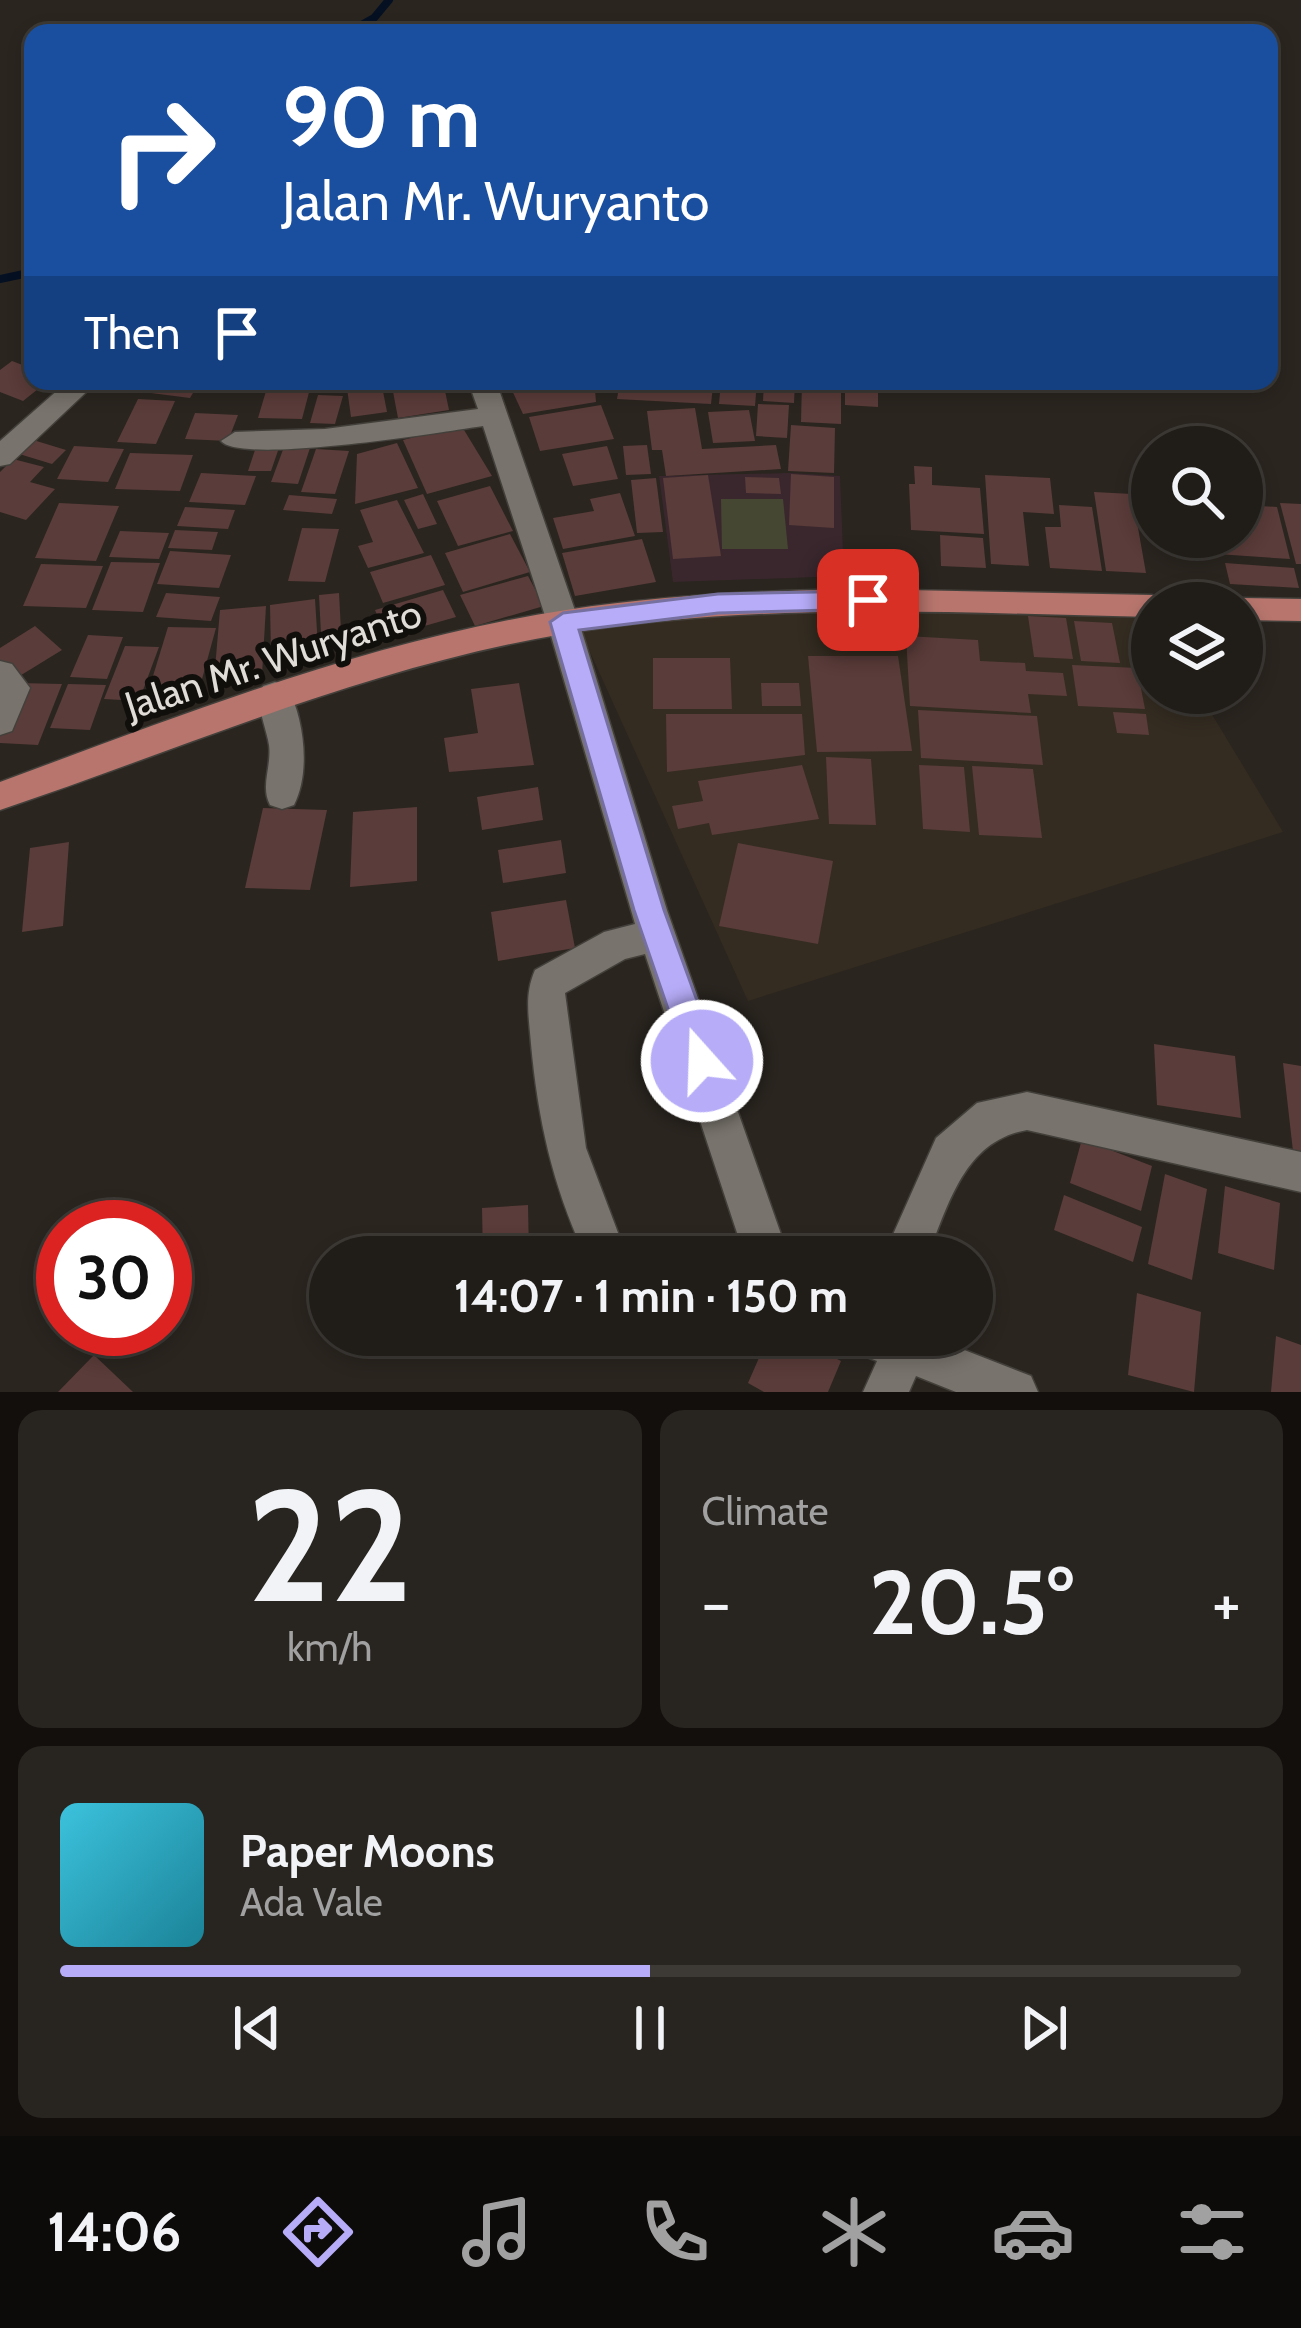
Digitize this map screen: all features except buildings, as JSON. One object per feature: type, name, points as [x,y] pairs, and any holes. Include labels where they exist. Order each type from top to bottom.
[{"type":"main road","name":"Jalan Mr. Wuryanto","points":[[0,796],[351,670],[563,622],[740,603],[868,600],[1131,606]]},
{"type":"main road","points":[[1263,609],[1301,610]]},
{"type":"street","points":[[0,458],[73,390]]},
{"type":"street","points":[[485,390],[563,622],[657,935],[760,1236]]},
{"type":"street","points":[[235,441],[325,438],[493,416]]},
{"type":"street","points":[[0,673],[14,688],[0,722]]},
{"type":"street","points":[[275,695],[287,752],[282,795]]},
{"type":"street","points":[[598,1236],[563,1154],[546,993],[549,982],[617,944],[657,935]]},
{"type":"street","points":[[914,1236],[951,1151],[991,1117],[1027,1111],[1301,1172]]},
{"type":"street","points":[[881,1356],[886,1392]]},
{"type":"street","points":[[923,1356],[1015,1392]]},
{"type":"shaded area","points":[[659,476],[840,476],[844,576],[673,582]]},
{"type":"shaded area","points":[[714,610],[1131,616],[1131,714],[1212,714],[1283,832],[748,1001],[581,632]]},
{"type":"green space","points":[[721,499],[783,499],[788,549],[722,549]]},
{"type":"waterway","points":[[363,24],[389,0]]},
{"type":"waterway","points":[[0,279],[24,274]]},
{"type":"route","points":[[702,1061],[649,910],[563,622],[718,603],[868,600]]}]
